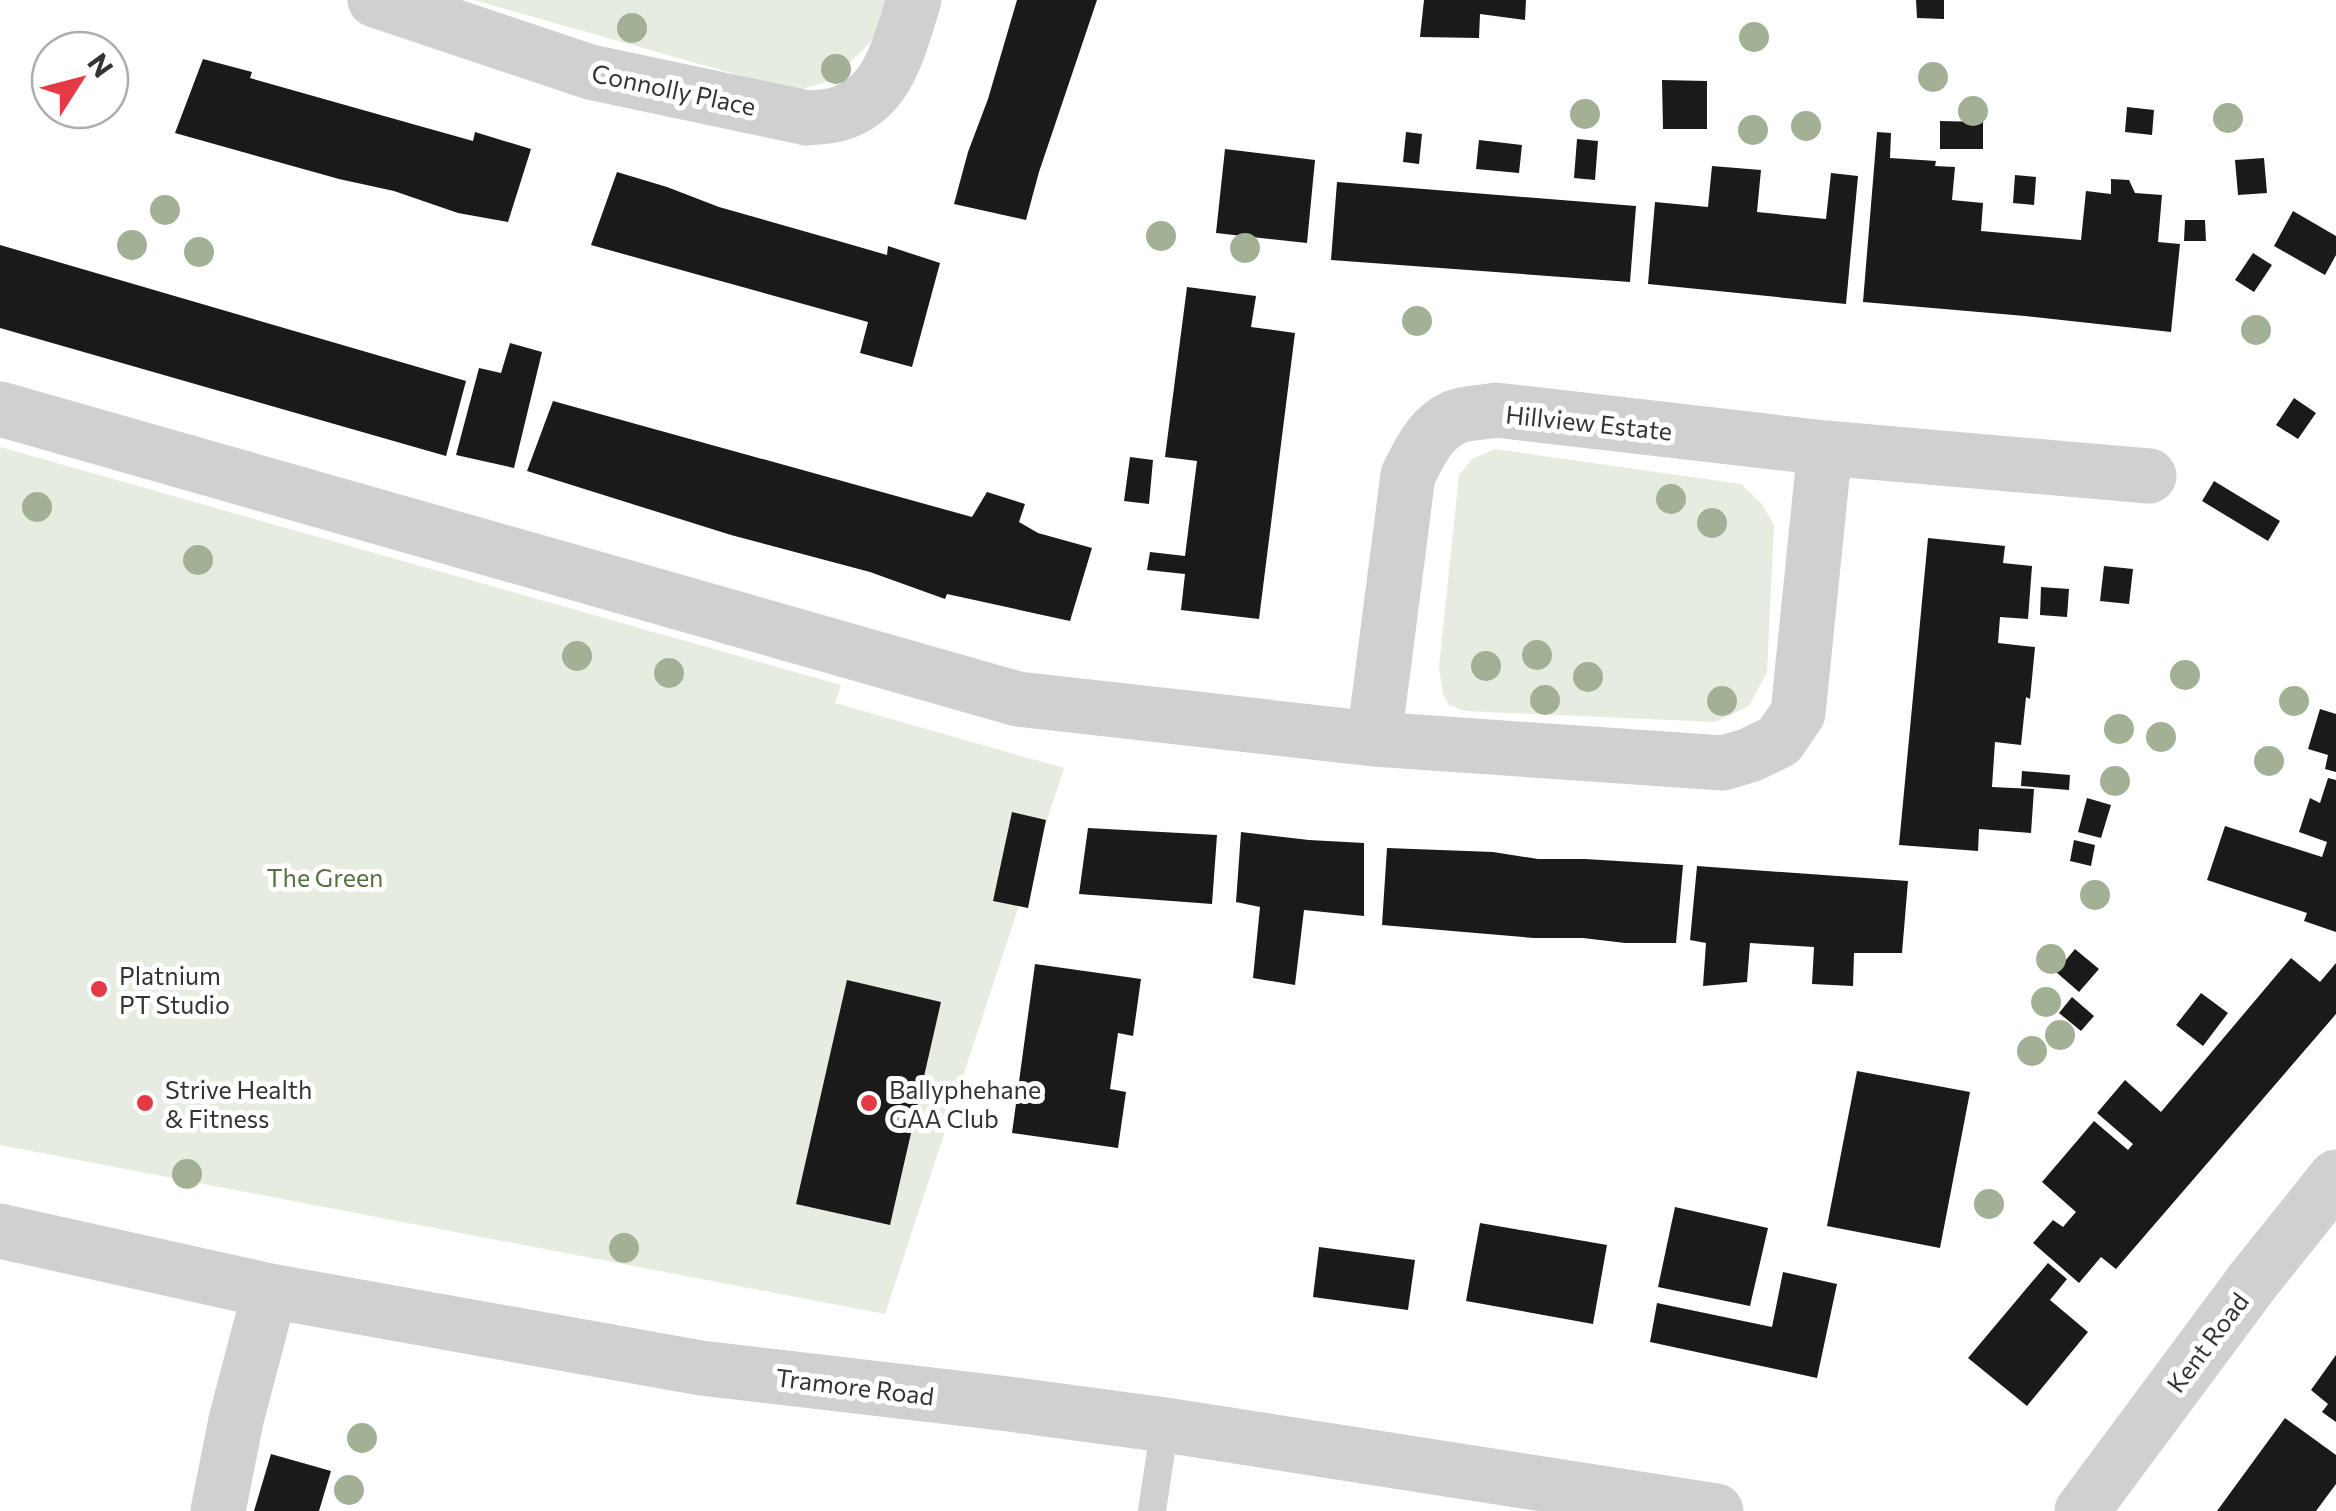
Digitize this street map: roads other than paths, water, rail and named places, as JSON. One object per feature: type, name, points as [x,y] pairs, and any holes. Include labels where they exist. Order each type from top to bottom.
[{"type":"street","name":"Connolly Place","points":[[375,0],[590,72],[807,118],[840,113],[873,95],[893,63],[914,0]]},
{"type":"street","points":[[0,409],[1018,699],[1374,739],[1723,763],[1750,756],[1778,740],[1798,713],[1825,448]]},
{"type":"street","name":"Hillview Estate","points":[[1374,739],[1408,475],[1425,442],[1457,416],[1496,410],[1825,448],[2149,476]]},
{"type":"street","name":"Kent Road","points":[[2082,1511],[2252,1282],[2336,1177]]},
{"type":"street","name":"Tramore Road","points":[[0,1231],[270,1291],[701,1368],[1164,1425],[1716,1511]]},
{"type":"street","points":[[218,1511],[236,1420],[270,1291]]},
{"type":"lane","points":[[1152,1511],[1164,1425]]},
{"type":"place","name":"Platnium PT Studio","points":[[99,989]]},
{"type":"place","name":"Strive Health & Fitness","points":[[145,1103]]},
{"type":"place","name":"Ballyphehane GAA Club","points":[[869,1103]]},
{"type":"park label","name":"The Green","points":[[325,877]]}]
